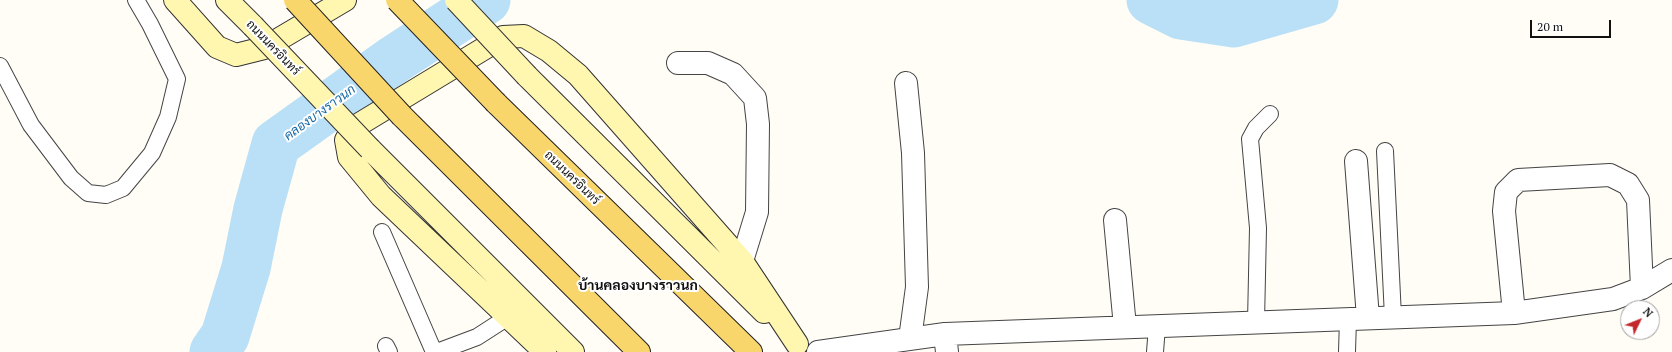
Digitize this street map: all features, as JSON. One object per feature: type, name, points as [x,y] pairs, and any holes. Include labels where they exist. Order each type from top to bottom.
[{"type":"main road","points":[[174,0],[217,47],[236,55],[264,48],[345,0]]},
{"type":"main road","name":"ถนนนครอินทร์","points":[[227,0],[370,148],[573,352]]},
{"type":"main road","points":[[295,0],[402,116],[639,352]]},
{"type":"main road","name":"ถนนนครอินทร์","points":[[397,0],[496,103],[751,352]]},
{"type":"main road","points":[[456,0],[527,76],[801,348]]},
{"type":"main road","points":[[545,352],[381,196],[349,158],[346,140],[353,128],[503,37],[524,36],[549,51],[578,75],[742,261],[801,348]]},
{"type":"street","points":[[678,62],[708,63],[733,74],[755,98],[758,124],[758,212],[742,261]]},
{"type":"street","points":[[906,83],[912,153],[917,287],[910,339]]},
{"type":"street","points":[[1356,161],[1358,319]]},
{"type":"street","points":[[1514,313],[1504,211],[1506,192],[1518,180],[1610,175],[1628,184],[1638,200],[1642,288]]},
{"type":"street","points":[[1115,220],[1125,327]]},
{"type":"street","points":[[818,352],[910,339],[946,343],[1125,327],[1514,313],[1613,299],[1642,288],[1672,270]]},
{"type":"lane","points":[[0,66],[31,125],[70,178],[88,193],[106,195],[124,188],[152,153],[168,117],[177,79],[150,24],[136,0]]},
{"type":"lane","points":[[1256,322],[1258,228],[1250,139],[1256,128],[1270,114]]},
{"type":"lane","points":[[1385,151],[1393,317]]},
{"type":"lane","points":[[382,232],[436,352],[476,336],[508,317]]},
{"type":"lane","points":[[1347,352],[1358,319]]},
{"type":"lane","points":[[1155,352],[1157,326]]},
{"type":"waterway","name":"คลองบางราวนก","points":[[214,352],[225,336],[246,268],[258,209],[276,144],[395,59],[486,0]]},
{"type":"waterway","name":"คลองบางราวนก","points":[[1151,0],[1181,15],[1234,23],[1314,0]]},
{"type":"district","name":"บ้านคลองบางราวนก","points":[[638,286]]}]
